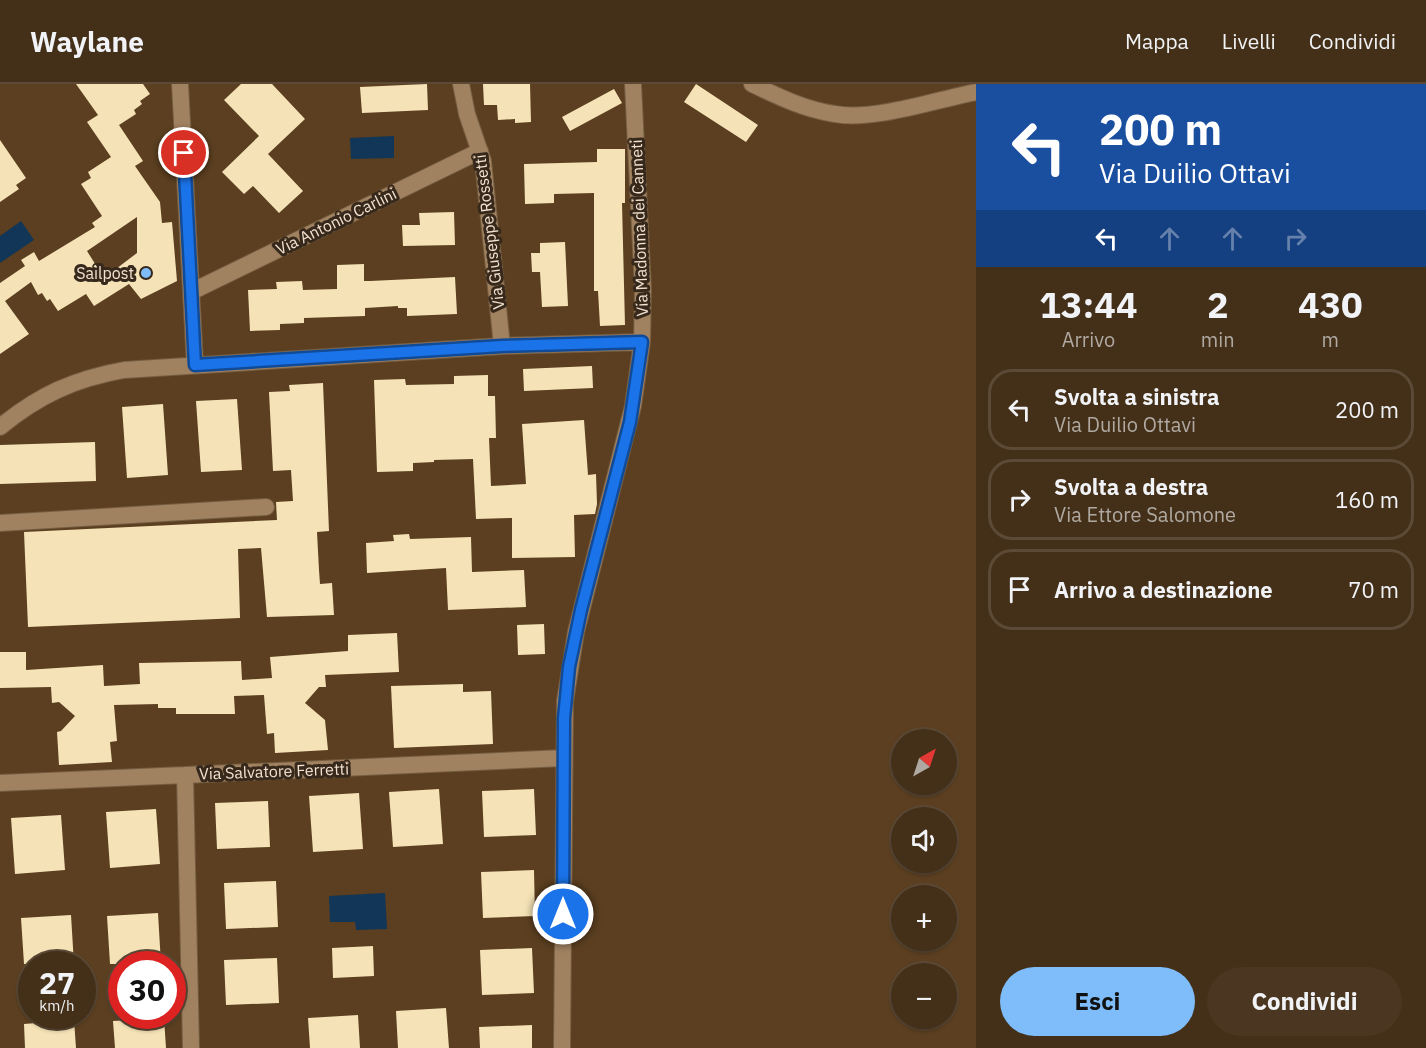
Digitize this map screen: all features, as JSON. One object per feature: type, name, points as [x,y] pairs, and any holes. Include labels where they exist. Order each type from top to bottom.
[{"type":"street","points":[[180,84],[193,291],[195,365]]},
{"type":"street","name":"Via Giuseppe Rossetti","points":[[461,84],[467,114],[480,151],[502,346]]},
{"type":"street","name":"Via Madonna dei Canneti","points":[[562,1048],[565,700],[572,651],[631,417],[642,342],[643,290],[633,84]]},
{"type":"street","points":[[752,84],[810,109],[844,115],[878,113],[976,92]]},
{"type":"street","name":"Via Antonio Carlini","points":[[193,291],[480,151]]},
{"type":"street","points":[[0,427],[38,399],[87,378],[124,370],[502,346],[642,342]]},
{"type":"street","points":[[0,523],[266,507]]},
{"type":"street","name":"Via Salvatore Ferretti","points":[[191,1048],[185,775],[564,758]]},
{"type":"street","points":[[0,783],[185,775]]},
{"type":"water","points":[[394,136],[394,158],[351,159],[350,138]]},
{"type":"water","points":[[21,221],[34,240],[0,263],[0,236]]},
{"type":"water","points":[[385,893],[387,929],[356,930],[355,922],[330,922],[329,896]]},
{"type":"building","points":[[76,84],[143,84],[150,94],[140,101],[142,104],[134,110],[136,114],[119,125],[143,161],[135,166],[160,202],[162,223],[172,222],[177,281],[141,299],[129,284],[94,306],[86,294],[58,311],[50,299],[47,301],[42,293],[38,295],[31,282],[5,301],[29,334],[0,354],[0,283],[25,266],[21,260],[34,252],[39,261],[95,227],[92,223],[102,216],[81,184],[91,178],[88,172],[111,157],[87,122],[98,115]],"holes":[[[137,217],[137,253],[104,278],[87,251]]]},
{"type":"building","points":[[241,84],[272,84],[305,119],[268,154],[303,191],[279,213],[253,186],[244,194],[222,172],[259,136],[224,100]]},
{"type":"building","points":[[427,84],[428,110],[362,113],[360,87]]},
{"type":"building","points":[[483,84],[530,84],[531,122],[515,123],[515,119],[498,120],[497,105],[484,105]]},
{"type":"building","points":[[696,84],[758,125],[746,142],[684,102]]},
{"type":"building","points":[[614,89],[622,103],[570,131],[562,117]]},
{"type":"building","points":[[0,140],[26,178],[16,185],[19,189],[0,202]]},
{"type":"building","points":[[597,149],[625,149],[625,203],[622,203],[625,325],[600,326],[598,291],[594,291],[594,193],[554,194],[554,203],[525,204],[524,164],[597,162]]},
{"type":"building","points":[[454,212],[455,245],[403,246],[402,225],[420,225],[419,213]]},
{"type":"building","points":[[565,242],[568,306],[542,307],[540,272],[532,272],[531,253],[540,253],[540,243]]},
{"type":"building","points":[[364,264],[364,281],[455,277],[457,314],[407,316],[407,308],[398,308],[398,306],[365,308],[365,316],[304,318],[304,323],[280,324],[280,330],[250,331],[248,290],[277,289],[276,282],[302,281],[303,290],[337,289],[337,265]]},
{"type":"building","points":[[592,366],[593,388],[524,391],[523,369]]},
{"type":"building","points":[[488,375],[488,396],[495,396],[496,438],[489,438],[491,486],[526,484],[522,424],[584,420],[588,475],[596,474],[597,504],[595,514],[574,515],[575,557],[512,558],[512,518],[476,519],[473,459],[434,460],[434,462],[413,463],[413,471],[377,472],[374,380],[405,379],[406,385],[454,384],[454,376]]},
{"type":"building","points":[[323,383],[329,531],[317,532],[320,584],[332,583],[334,615],[267,617],[261,548],[238,549],[240,618],[28,627],[24,532],[277,520],[276,502],[293,501],[291,470],[273,471],[269,392],[290,391],[289,385]]},
{"type":"building","points":[[237,399],[242,470],[201,472],[196,401]]},
{"type":"building","points":[[163,404],[168,475],[127,478],[122,407]]},
{"type":"building","points":[[95,442],[96,481],[0,484],[0,445]]},
{"type":"building","points":[[409,534],[410,539],[471,537],[472,572],[524,570],[526,607],[448,610],[446,568],[367,573],[366,543],[394,541],[393,535]]},
{"type":"building","points":[[544,624],[545,654],[518,655],[517,625]]},
{"type":"building","points":[[397,633],[399,672],[325,675],[326,687],[319,687],[305,703],[325,720],[328,750],[275,753],[274,733],[267,734],[264,695],[234,696],[235,714],[176,714],[176,708],[158,708],[158,704],[114,705],[117,741],[110,742],[112,762],[59,765],[57,732],[61,731],[75,716],[59,702],[52,703],[51,687],[0,688],[0,652],[26,652],[26,670],[103,665],[104,686],[140,684],[139,663],[241,661],[242,680],[272,678],[270,657],[348,651],[348,635]]},
{"type":"building","points":[[463,684],[463,692],[491,691],[493,744],[394,748],[391,686]]},
{"type":"building","points":[[439,789],[443,844],[393,847],[389,792]]},
{"type":"building","points":[[534,789],[536,835],[484,837],[482,791]]},
{"type":"building","points":[[359,793],[363,849],[313,852],[309,796]]},
{"type":"building","points":[[268,801],[270,847],[217,849],[215,803]]},
{"type":"building","points":[[156,809],[160,864],[110,868],[106,812]]},
{"type":"building","points":[[61,815],[65,870],[15,874],[11,818]]},
{"type":"building","points":[[534,870],[535,916],[483,918],[481,872]]},
{"type":"building","points":[[276,881],[278,927],[226,929],[224,883]]},
{"type":"building","points":[[158,913],[160,951],[109,951],[107,916]]},
{"type":"building","points":[[71,915],[73,951],[23,951],[21,918]]},
{"type":"building","points":[[373,946],[374,976],[333,978],[332,948]]},
{"type":"building","points":[[532,948],[534,993],[482,995],[480,950]]},
{"type":"building","points":[[277,958],[279,1003],[226,1005],[224,960]]},
{"type":"building","points":[[446,1008],[449,1048],[398,1048],[396,1011]]},
{"type":"building","points":[[358,1015],[360,1048],[310,1048],[308,1018]]},
{"type":"building","points":[[532,1025],[532,1048],[480,1048],[479,1027]]},
{"type":"building","points":[[24,1029],[75,1029],[76,1048],[25,1048]]},
{"type":"building","points":[[114,1029],[165,1029],[166,1048],[115,1048]]},
{"type":"place","name":"Sailpost","points":[[146,273]]},
{"type":"route","points":[[184,153],[193,291],[195,365],[502,346],[642,342],[630,422],[581,610],[569,667],[564,718],[563,914]]}]
